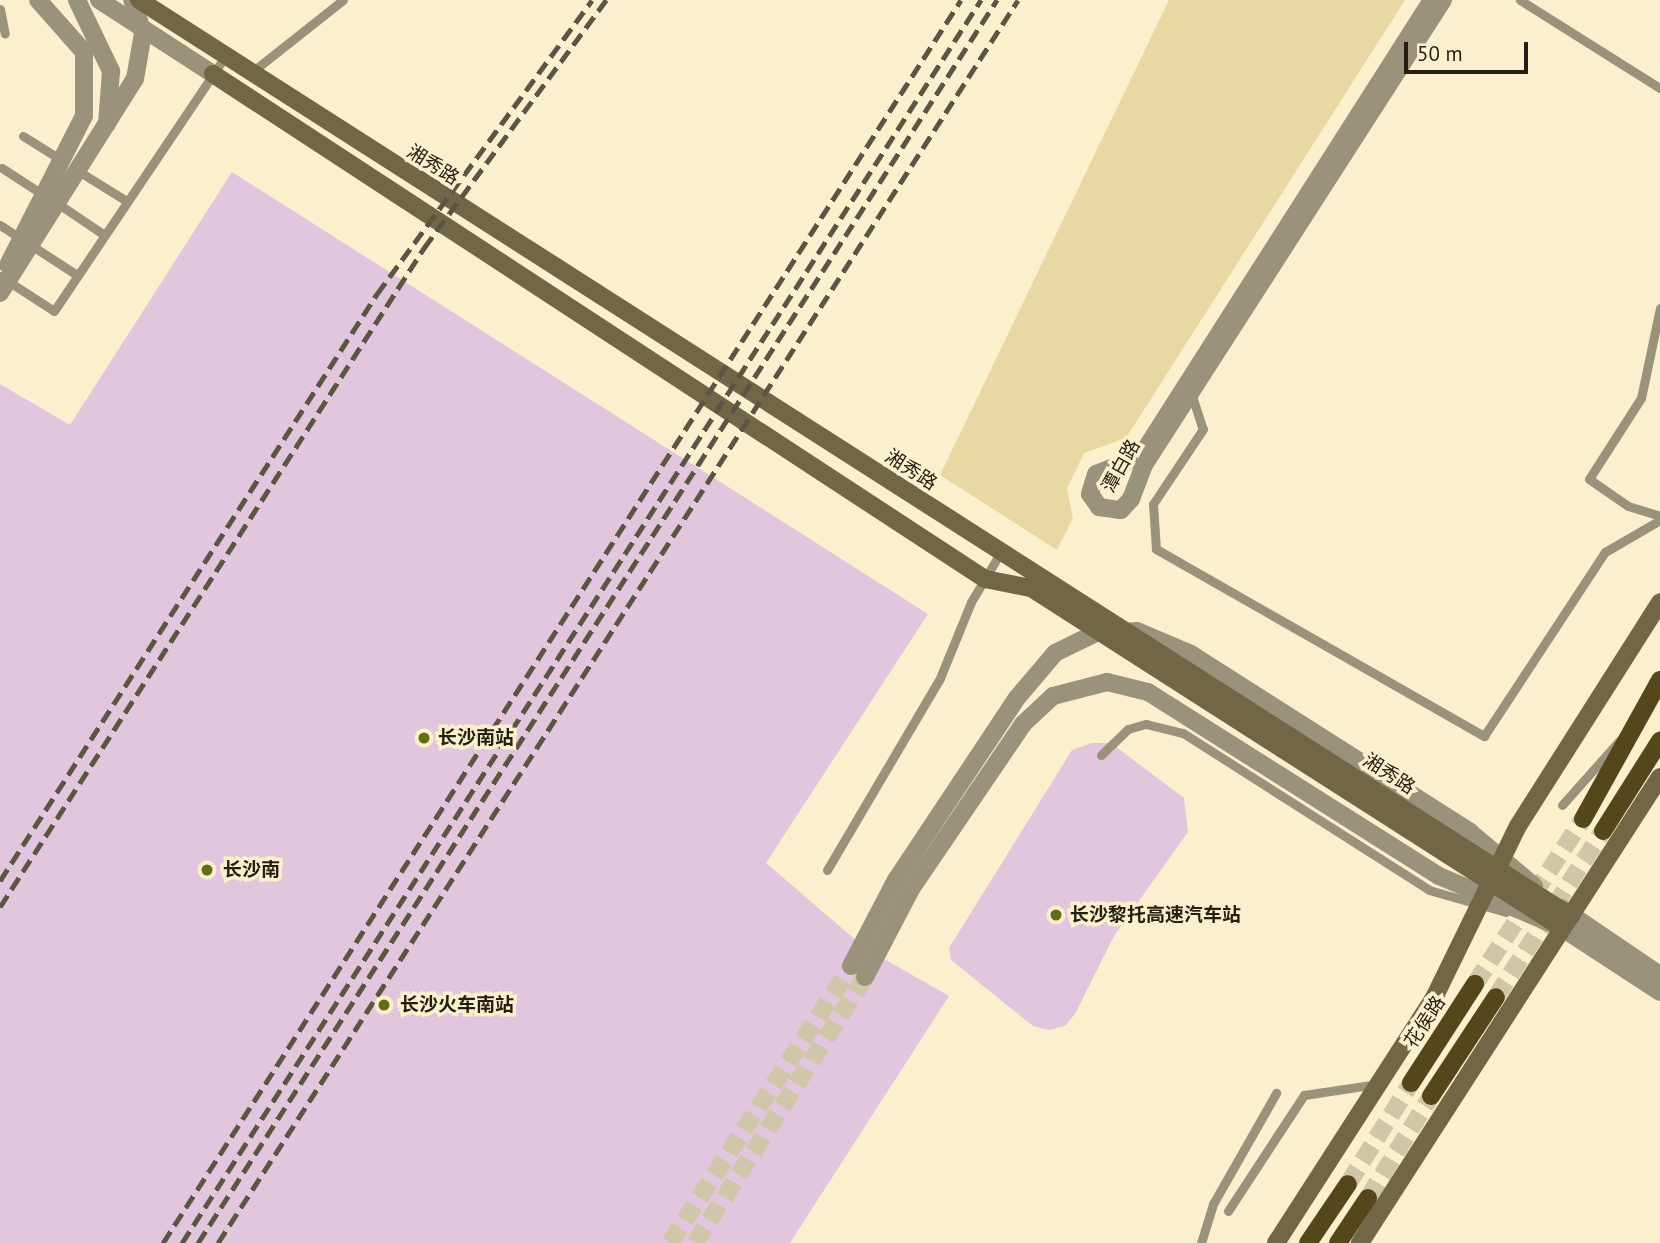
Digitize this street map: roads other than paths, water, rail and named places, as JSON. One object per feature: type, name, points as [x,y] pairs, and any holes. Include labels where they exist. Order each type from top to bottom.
[{"type":"main road","name":"湘秀路","points":[[139,0],[999,555],[1044,576],[1489,882]]},
{"type":"main road","points":[[213,74],[985,579],[1031,587],[1489,882],[1567,922]]},
{"type":"main road","points":[[1276,1243],[1434,998],[1489,882],[1660,603]]},
{"type":"main road","points":[[1583,819],[1629,729],[1660,680]]},
{"type":"main road","points":[[1603,831],[1660,741]]},
{"type":"main road","points":[[1360,1243],[1660,776]]},
{"type":"main road","name":"花侯路","points":[[1411,1083],[1475,984]]},
{"type":"main road","points":[[1431,1096],[1496,997]]},
{"type":"main road","points":[[1308,1243],[1348,1184]]},
{"type":"main road","points":[[1338,1243],[1368,1198]]},
{"type":"street","points":[[0,284],[35,202],[84,116],[84,52],[38,0]]},
{"type":"street","points":[[76,0],[111,71],[106,131]]},
{"type":"street","points":[[99,0],[213,74]]},
{"type":"street","points":[[0,292],[106,131],[135,79],[142,33],[132,0]]},
{"type":"street","name":"潭白路","points":[[1432,0],[1190,390],[1144,465],[1126,505],[1099,507],[1090,494],[1096,474],[1136,460],[1190,390],[1443,0]]},
{"type":"street","points":[[1489,882],[1439,876],[1148,692],[1107,682],[1071,689],[1037,708],[1011,739],[858,972],[896,880],[1017,698],[1055,653],[1075,641],[1123,630],[1164,639],[1366,765],[1489,882],[1567,922],[1660,975]]},
{"type":"street","points":[[1567,922],[1660,992]]},
{"type":"lane","points":[[251,74],[343,0]]},
{"type":"lane","points":[[1520,0],[1660,89]]},
{"type":"lane","points":[[0,9],[5,34]]},
{"type":"lane","points":[[0,276],[54,311],[125,200],[225,57]]},
{"type":"lane","points":[[23,136],[125,200]]},
{"type":"lane","points":[[2,168],[103,234]]},
{"type":"lane","points":[[0,225],[76,275]]},
{"type":"lane","points":[[1660,307],[1641,398],[1589,479],[1628,506],[1660,518]]},
{"type":"lane","points":[[1190,390],[1203,429],[1153,504],[1156,549],[1484,736],[1605,552],[1660,518]]},
{"type":"lane","points":[[827,870],[940,678],[985,579],[999,555]]},
{"type":"lane","points":[[1101,755],[1128,729],[1146,724],[1183,733],[1429,890],[1489,882]]},
{"type":"lane","points":[[1562,805],[1629,729]]},
{"type":"lane","points":[[1228,1212],[1304,1095],[1380,1084]]},
{"type":"lane","points":[[1201,1243],[1213,1204],[1276,1093]]},
{"type":"tunnel","points":[[1475,984],[1583,819]]},
{"type":"tunnel","points":[[1496,997],[1603,831]]},
{"type":"tunnel","points":[[670,1243],[851,966]]},
{"type":"tunnel","points":[[695,1243],[865,977]]},
{"type":"tunnel","points":[[1348,1184],[1411,1083]]},
{"type":"tunnel","points":[[1368,1198],[1431,1096]]},
{"type":"railway","points":[[0,881],[377,294],[592,0]]},
{"type":"railway","points":[[0,907],[424,248],[606,0]]},
{"type":"railway","points":[[163,1243],[961,0]]},
{"type":"railway","points":[[182,1243],[981,0]]},
{"type":"railway","points":[[198,1243],[997,0]]},
{"type":"railway","points":[[218,1243],[1018,0]]},
{"type":"place","name":"长沙南站","points":[[424,738]]},
{"type":"place","name":"长沙南","points":[[207,870]]},
{"type":"place","name":"长沙黎托高速汽车站","points":[[1056,915]]},
{"type":"place","name":"长沙火车南站","points":[[384,1005]]}]
